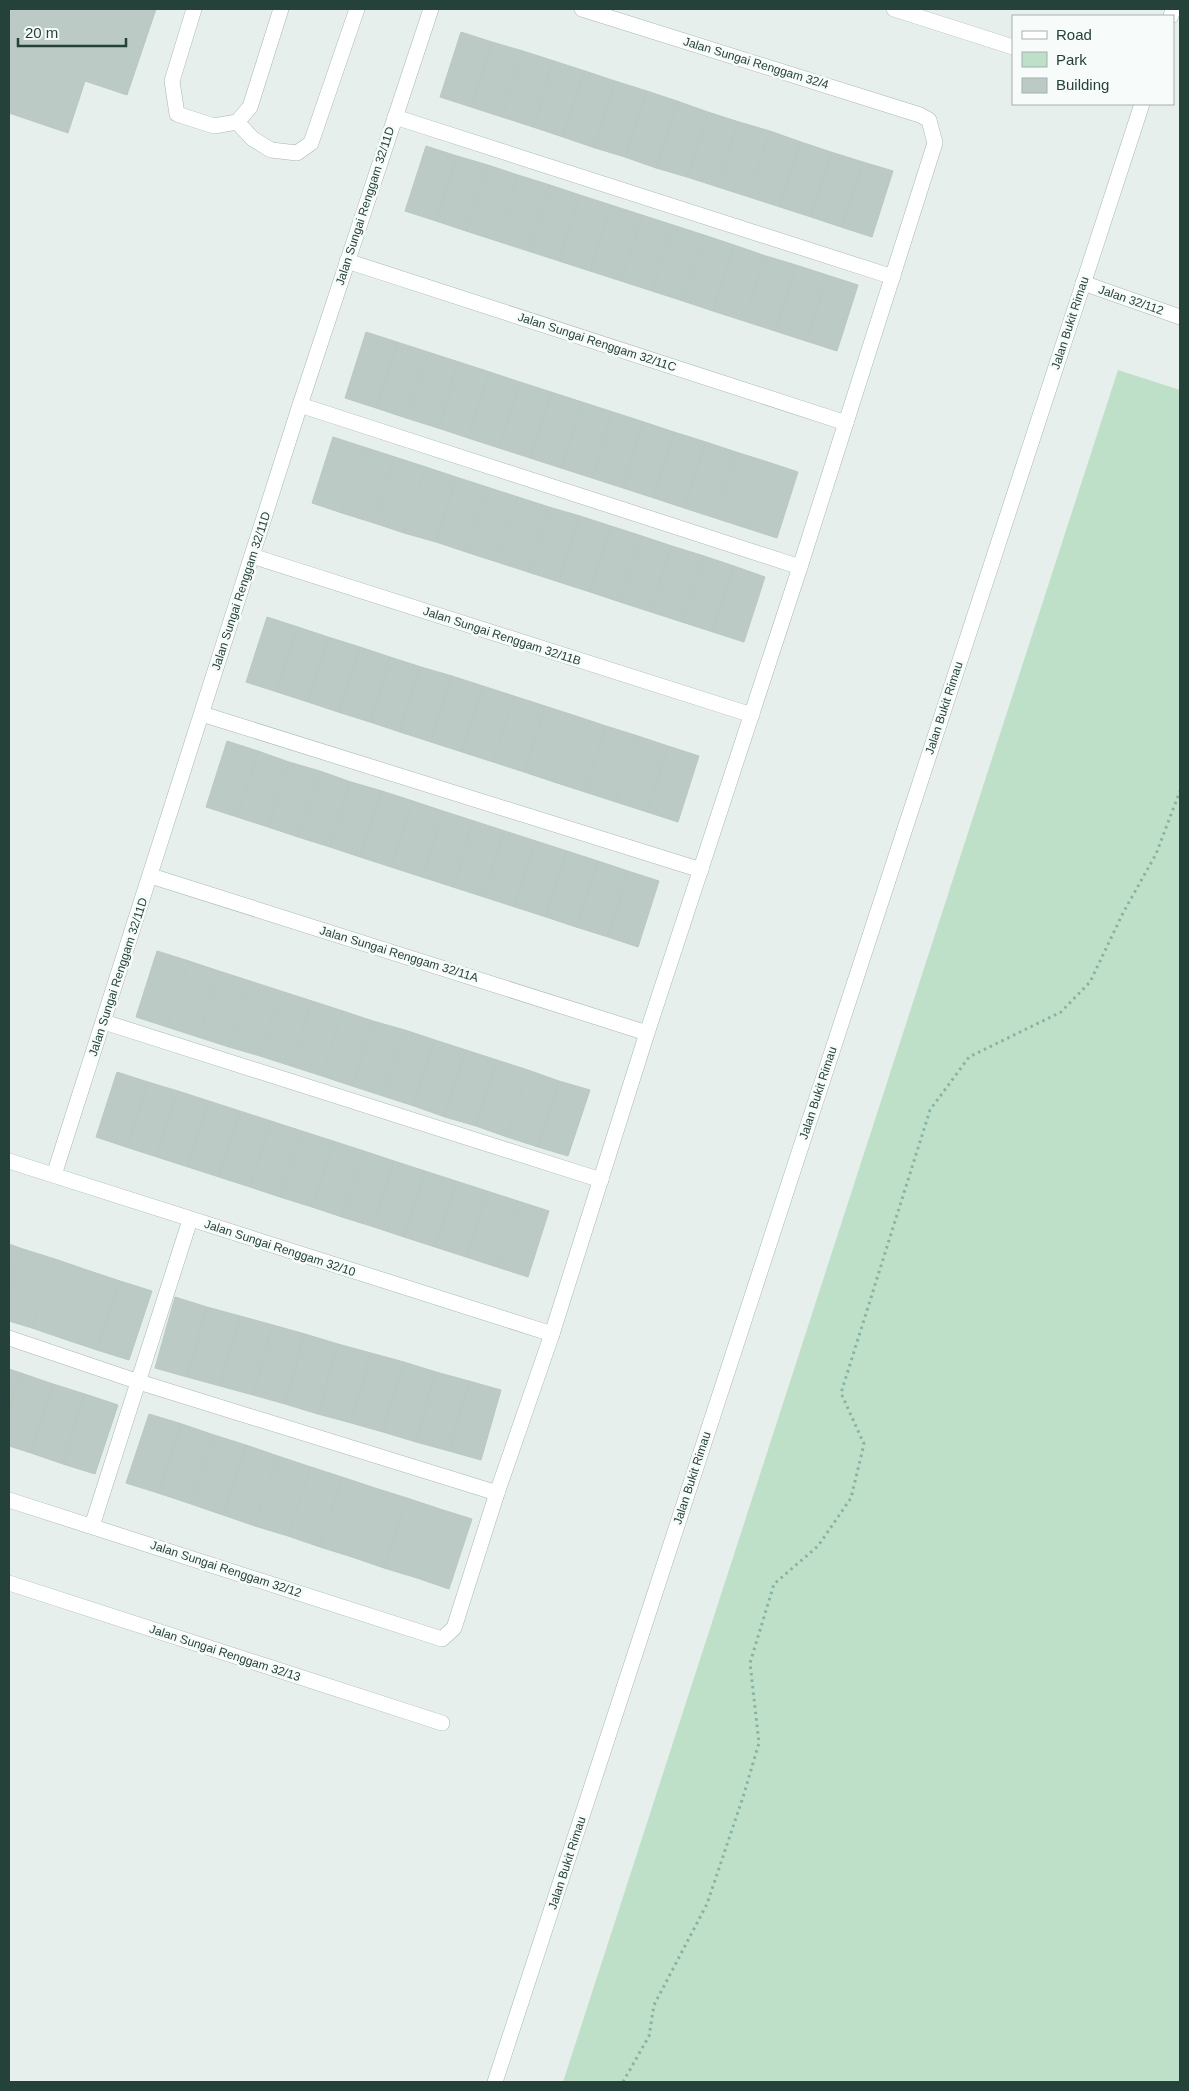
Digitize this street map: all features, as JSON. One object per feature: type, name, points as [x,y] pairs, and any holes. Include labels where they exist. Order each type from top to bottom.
[{"type":"street","points":[[194,9],[172,81],[177,114],[214,126],[237,122],[250,107],[281,9]]},
{"type":"street","points":[[237,122],[253,139],[271,150],[297,153],[311,143],[357,9]]},
{"type":"street","name":"Jalan Sungai Renggam 32/11D","points":[[54,1175],[300,405],[431,9]]},
{"type":"street","name":"Jalan Sungai Renggam 32/4","points":[[582,9],[920,115],[929,120],[935,143],[893,277]]},
{"type":"street","points":[[894,9],[1012,47]]},
{"type":"street","name":"Jalan Bukit Rimau","points":[[495,2082],[1142,105]]},
{"type":"street","points":[[9,1338],[139,1382],[497,1492],[552,1334],[647,1032],[752,715],[893,277],[395,117]]},
{"type":"street","name":"Jalan Sungai Renggam 32/11C","points":[[347,261],[846,422]]},
{"type":"street","name":"Jalan 32/112","points":[[1083,283],[1180,317]]},
{"type":"street","points":[[300,405],[800,567]]},
{"type":"street","name":"Jalan Sungai Renggam 32/11B","points":[[252,556],[752,715]]},
{"type":"street","points":[[202,714],[701,870]]},
{"type":"street","name":"Jalan Sungai Renggam 32/11A","points":[[151,876],[647,1032]]},
{"type":"street","points":[[104,1022],[601,1180]]},
{"type":"street","name":"Jalan Sungai Renggam 32/10","points":[[9,1161],[552,1334]]},
{"type":"street","points":[[92,1526],[190,1220]]},
{"type":"street","name":"Jalan Sungai Renggam 32/12","points":[[9,1500],[442,1639],[454,1628],[497,1492]]},
{"type":"street","name":"Jalan Sungai Renggam 32/13","points":[[9,1583],[442,1723]]},
{"type":"path","points":[[623,2082],[649,2036],[654,2005],[707,1904],[759,1743],[750,1663],[774,1584],[818,1546],[851,1498],[864,1444],[841,1393],[930,1110],[969,1057],[1062,1012],[1090,982],[1122,913],[1156,854],[1180,791]]},
{"type":"green space","points":[[1118,370],[1180,390],[1180,2082],[563,2082]]},
{"type":"building","points":[[9,9],[156,9],[127,95],[85,81],[68,133],[9,113]]},
{"type":"building","points":[[461,32],[492,42],[471,107],[440,97]]},
{"type":"building","points":[[492,42],[523,51],[502,117],[471,107]]},
{"type":"building","points":[[523,51],[554,61],[533,127],[502,117]]},
{"type":"building","points":[[554,61],[585,71],[563,137],[533,127]]},
{"type":"building","points":[[585,71],[615,81],[595,148],[563,137]]},
{"type":"building","points":[[615,81],[647,91],[625,157],[595,148]]},
{"type":"building","points":[[647,91],[677,101],[656,168],[625,157]]},
{"type":"building","points":[[677,101],[708,112],[687,177],[656,168]]},
{"type":"building","points":[[708,112],[739,122],[718,187],[687,177]]},
{"type":"building","points":[[739,122],[770,131],[749,197],[718,187]]},
{"type":"building","points":[[770,131],[801,142],[780,207],[749,197]]},
{"type":"building","points":[[801,142],[831,152],[811,217],[780,207]]},
{"type":"building","points":[[426,146],[457,156],[436,221],[405,211]]},
{"type":"building","points":[[831,152],[863,162],[841,227],[811,217]]},
{"type":"building","points":[[457,156],[488,165],[466,231],[436,221]]},
{"type":"building","points":[[863,162],[893,171],[872,237],[841,227]]},
{"type":"building","points":[[488,165],[518,175],[497,241],[466,231]]},
{"type":"building","points":[[518,175],[550,185],[528,251],[497,241]]},
{"type":"building","points":[[550,185],[580,195],[559,261],[528,251]]},
{"type":"building","points":[[580,195],[611,205],[590,271],[559,261]]},
{"type":"building","points":[[611,205],[642,215],[621,281],[590,271]]},
{"type":"building","points":[[642,215],[673,225],[652,291],[621,281]]},
{"type":"building","points":[[673,225],[704,235],[683,301],[652,291]]},
{"type":"building","points":[[704,235],[734,245],[713,311],[683,301]]},
{"type":"building","points":[[734,245],[766,256],[744,321],[713,311]]},
{"type":"building","points":[[766,256],[796,265],[775,331],[744,321]]},
{"type":"building","points":[[796,265],[827,275],[806,341],[775,331]]},
{"type":"building","points":[[827,275],[858,285],[837,351],[806,341]]},
{"type":"building","points":[[366,332],[397,342],[376,408],[345,398]]},
{"type":"building","points":[[397,342],[428,352],[406,418],[376,408]]},
{"type":"building","points":[[428,352],[459,362],[438,428],[406,418]]},
{"type":"building","points":[[459,362],[490,372],[468,438],[438,428]]},
{"type":"building","points":[[490,372],[520,382],[499,448],[468,438]]},
{"type":"building","points":[[520,382],[551,392],[530,458],[499,448]]},
{"type":"building","points":[[551,392],[582,402],[561,468],[530,458]]},
{"type":"building","points":[[582,402],[613,412],[592,478],[561,468]]},
{"type":"building","points":[[613,412],[644,422],[623,488],[592,478]]},
{"type":"building","points":[[644,422],[674,432],[654,498],[623,488]]},
{"type":"building","points":[[674,432],[706,442],[684,508],[654,498]]},
{"type":"building","points":[[333,437],[364,447],[342,513],[312,503]]},
{"type":"building","points":[[706,442],[736,452],[715,518],[684,508]]},
{"type":"building","points":[[364,447],[395,457],[374,523],[342,513]]},
{"type":"building","points":[[736,452],[768,462],[746,528],[715,518]]},
{"type":"building","points":[[395,457],[426,467],[404,533],[374,523]]},
{"type":"building","points":[[768,462],[798,472],[777,538],[746,528]]},
{"type":"building","points":[[426,467],[456,477],[436,542],[404,533]]},
{"type":"building","points":[[456,477],[487,487],[466,552],[436,542]]},
{"type":"building","points":[[487,487],[518,497],[497,562],[466,552]]},
{"type":"building","points":[[518,497],[549,507],[528,572],[497,562]]},
{"type":"building","points":[[549,507],[580,516],[559,582],[528,572]]},
{"type":"building","points":[[580,516],[611,526],[590,592],[559,582]]},
{"type":"building","points":[[611,526],[642,536],[620,602],[590,592]]},
{"type":"building","points":[[642,536],[672,546],[651,612],[620,602]]},
{"type":"building","points":[[672,546],[704,556],[682,622],[651,612]]},
{"type":"building","points":[[704,556],[734,566],[713,632],[682,622]]},
{"type":"building","points":[[734,566],[765,577],[744,642],[713,632]]},
{"type":"building","points":[[267,617],[298,627],[277,692],[246,682]]},
{"type":"building","points":[[298,627],[328,637],[308,702],[277,692]]},
{"type":"building","points":[[328,637],[360,647],[338,712],[308,702]]},
{"type":"building","points":[[360,647],[390,657],[370,722],[338,712]]},
{"type":"building","points":[[390,657],[421,667],[400,732],[370,722]]},
{"type":"building","points":[[421,667],[452,676],[431,742],[400,732]]},
{"type":"building","points":[[452,676],[483,686],[462,752],[431,742]]},
{"type":"building","points":[[483,686],[514,696],[493,762],[462,752]]},
{"type":"building","points":[[514,696],[545,706],[524,772],[493,762]]},
{"type":"building","points":[[545,706],[576,716],[554,782],[524,772]]},
{"type":"building","points":[[576,716],[606,726],[585,792],[554,782]]},
{"type":"building","points":[[606,726],[638,736],[616,802],[585,792]]},
{"type":"building","points":[[638,736],[668,746],[647,812],[616,802]]},
{"type":"building","points":[[227,741],[258,751],[237,817],[206,807]]},
{"type":"building","points":[[668,746],[699,756],[678,822],[647,812]]},
{"type":"building","points":[[258,751],[289,762],[268,827],[237,817]]},
{"type":"building","points":[[289,762],[320,771],[298,837],[268,827]]},
{"type":"building","points":[[320,771],[351,782],[330,847],[298,837]]},
{"type":"building","points":[[351,782],[382,791],[360,857],[330,847]]},
{"type":"building","points":[[382,791],[413,801],[391,867],[360,857]]},
{"type":"building","points":[[413,801],[443,811],[422,877],[391,867]]},
{"type":"building","points":[[443,811],[474,821],[453,887],[422,877]]},
{"type":"building","points":[[474,821],[505,831],[484,897],[453,887]]},
{"type":"building","points":[[505,831],[536,841],[515,907],[484,897]]},
{"type":"building","points":[[536,841],[567,851],[546,917],[515,907]]},
{"type":"building","points":[[567,851],[598,861],[576,927],[546,917]]},
{"type":"building","points":[[598,861],[628,871],[608,937],[576,927]]},
{"type":"building","points":[[628,871],[659,881],[638,947],[608,937]]},
{"type":"building","points":[[157,951],[189,961],[167,1027],[136,1017]]},
{"type":"building","points":[[189,961],[219,971],[198,1037],[167,1027]]},
{"type":"building","points":[[219,971],[250,981],[229,1047],[198,1037]]},
{"type":"building","points":[[250,981],[281,991],[260,1056],[229,1047]]},
{"type":"building","points":[[281,991],[312,1001],[291,1066],[260,1056]]},
{"type":"building","points":[[312,1001],[343,1011],[322,1076],[291,1066]]},
{"type":"building","points":[[343,1011],[373,1021],[352,1086],[322,1076]]},
{"type":"building","points":[[373,1021],[405,1030],[383,1096],[352,1086]]},
{"type":"building","points":[[405,1030],[435,1040],[414,1106],[383,1096]]},
{"type":"building","points":[[435,1040],[466,1050],[445,1117],[414,1106]]},
{"type":"building","points":[[466,1050],[497,1060],[476,1126],[445,1117]]},
{"type":"building","points":[[497,1060],[528,1070],[507,1137],[476,1126]]},
{"type":"building","points":[[528,1070],[559,1081],[538,1147],[507,1137]]},
{"type":"building","points":[[117,1072],[148,1082],[126,1147],[96,1137]]},
{"type":"building","points":[[559,1081],[590,1090],[568,1156],[538,1147]]},
{"type":"building","points":[[148,1082],[178,1091],[157,1157],[126,1147]]},
{"type":"building","points":[[178,1091],[209,1101],[188,1167],[157,1157]]},
{"type":"building","points":[[209,1101],[240,1111],[219,1177],[188,1167]]},
{"type":"building","points":[[240,1111],[271,1121],[250,1187],[219,1177]]},
{"type":"building","points":[[271,1121],[302,1131],[280,1197],[250,1187]]},
{"type":"building","points":[[302,1131],[333,1141],[312,1207],[280,1197]]},
{"type":"building","points":[[333,1141],[364,1151],[342,1217],[312,1207]]},
{"type":"building","points":[[364,1151],[394,1161],[374,1227],[342,1217]]},
{"type":"building","points":[[394,1161],[425,1171],[404,1237],[374,1227]]},
{"type":"building","points":[[425,1171],[456,1181],[435,1247],[404,1237]]},
{"type":"building","points":[[456,1181],[487,1191],[466,1257],[435,1247]]},
{"type":"building","points":[[487,1191],[518,1201],[497,1267],[466,1257]]},
{"type":"building","points":[[518,1201],[549,1211],[528,1277],[497,1267]]},
{"type":"building","points":[[9,1244],[23,1249],[9,1291]]},
{"type":"building","points":[[23,1249],[55,1259],[32,1328],[9,1321],[9,1291]]},
{"type":"building","points":[[55,1259],[87,1270],[64,1339],[32,1328]]},
{"type":"building","points":[[87,1270],[120,1281],[97,1350],[64,1339]]},
{"type":"building","points":[[120,1281],[152,1291],[129,1360],[97,1350]]},
{"type":"building","points":[[175,1297],[207,1307],[187,1377],[155,1368]]},
{"type":"building","points":[[207,1307],[240,1316],[220,1386],[187,1377]]},
{"type":"building","points":[[240,1316],[273,1325],[253,1395],[220,1386]]},
{"type":"building","points":[[273,1325],[305,1334],[285,1404],[253,1395]]},
{"type":"building","points":[[305,1334],[338,1344],[318,1414],[285,1404]]},
{"type":"building","points":[[338,1344],[371,1353],[351,1423],[318,1414]]},
{"type":"building","points":[[371,1353],[404,1362],[383,1432],[351,1423]]},
{"type":"building","points":[[404,1362],[436,1372],[416,1442],[383,1432]]},
{"type":"building","points":[[9,1369],[21,1373],[9,1410]]},
{"type":"building","points":[[436,1372],[469,1381],[449,1451],[416,1442]]},
{"type":"building","points":[[21,1373],[53,1384],[31,1453],[9,1446],[9,1410]]},
{"type":"building","points":[[469,1381],[501,1390],[481,1460],[449,1451]]},
{"type":"building","points":[[53,1384],[85,1394],[63,1464],[31,1453]]},
{"type":"building","points":[[85,1394],[118,1405],[95,1474],[63,1464]]},
{"type":"building","points":[[149,1414],[182,1424],[158,1493],[126,1483]]},
{"type":"building","points":[[182,1424],[214,1435],[191,1504],[158,1493]]},
{"type":"building","points":[[214,1435],[246,1445],[223,1515],[191,1504]]},
{"type":"building","points":[[246,1445],[278,1456],[255,1526],[223,1515]]},
{"type":"building","points":[[278,1456],[311,1467],[288,1536],[255,1526]]},
{"type":"building","points":[[311,1467],[342,1477],[320,1547],[288,1536]]},
{"type":"building","points":[[342,1477],[375,1488],[352,1557],[320,1547]]},
{"type":"building","points":[[375,1488],[407,1498],[384,1568],[352,1557]]},
{"type":"building","points":[[407,1498],[440,1509],[417,1578],[384,1568]]},
{"type":"building","points":[[440,1509],[472,1519],[449,1589],[417,1578]]}]
